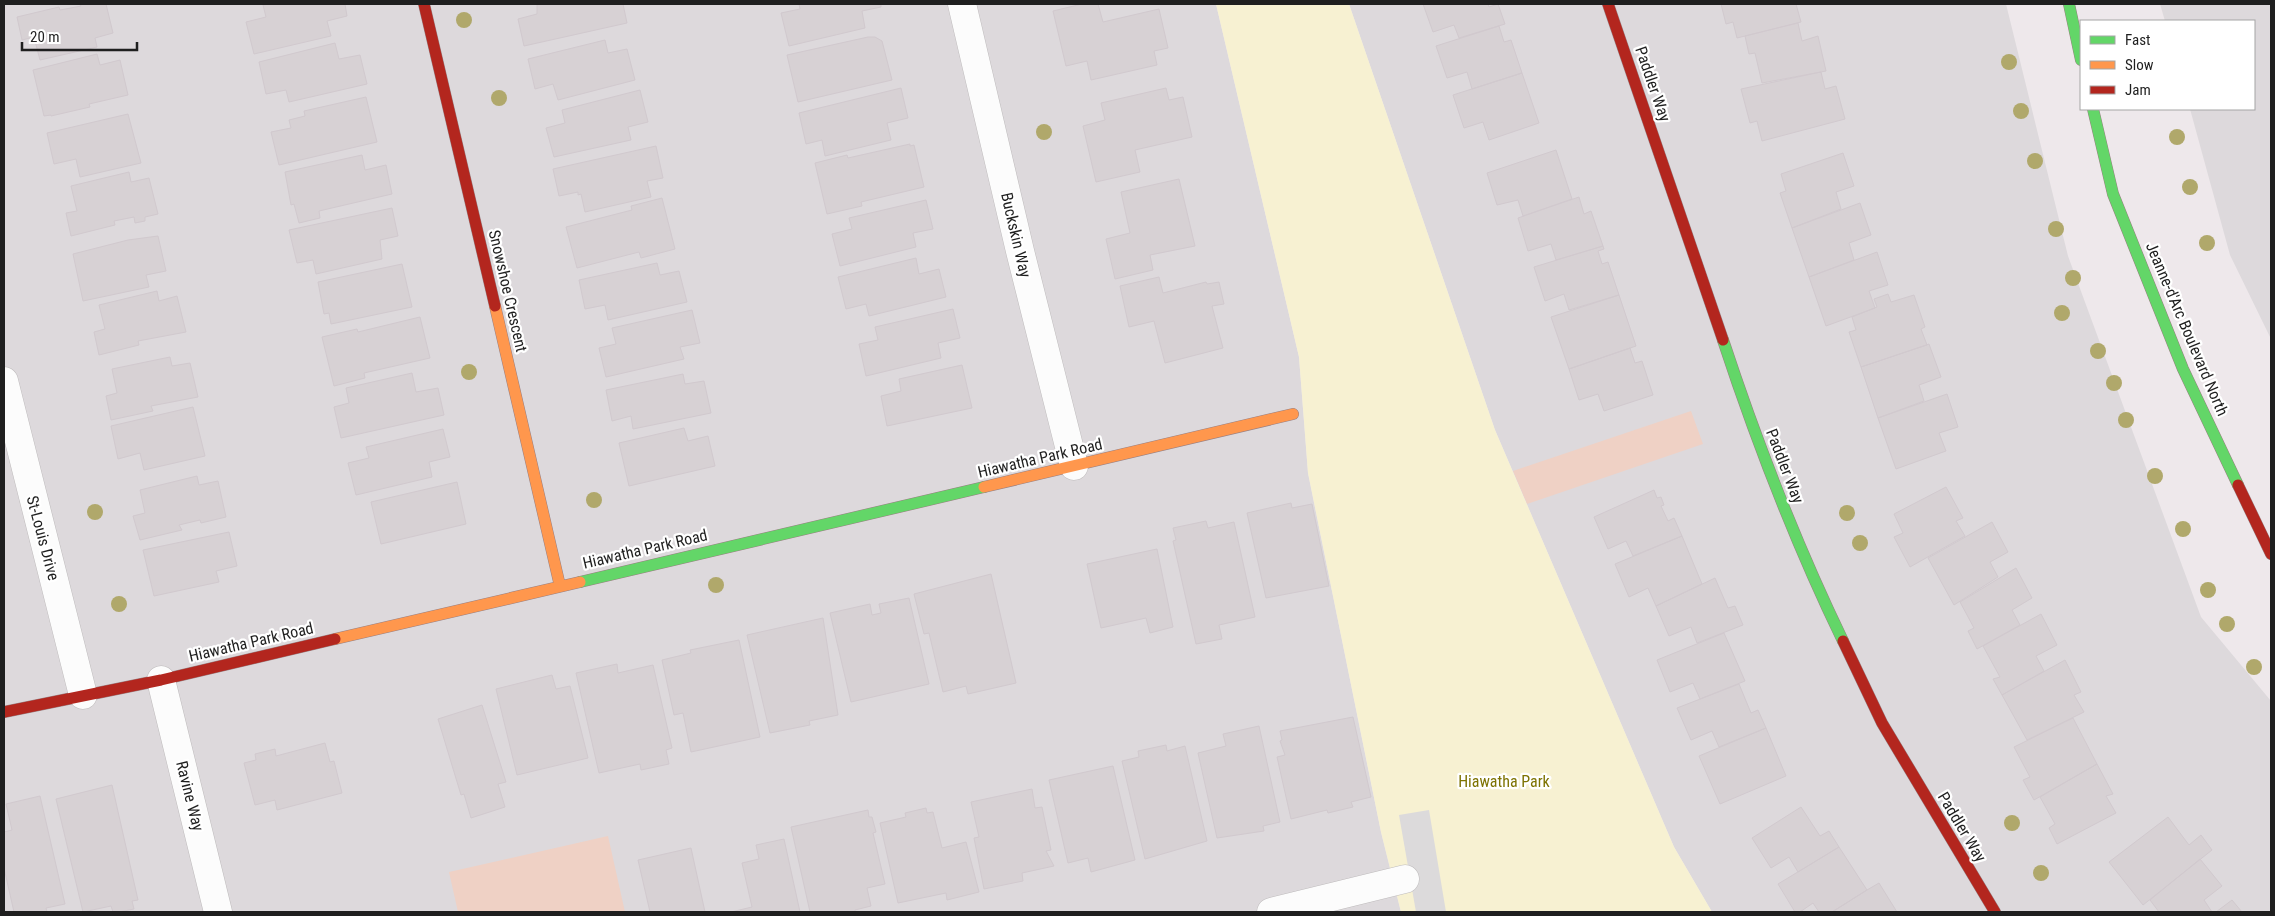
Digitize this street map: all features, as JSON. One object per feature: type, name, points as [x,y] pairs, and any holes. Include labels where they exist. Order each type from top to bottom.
[{"type":"street","name":"Snowshoe Crescent","points":[[424,4],[560,586]]},
{"type":"street","name":"Buckskin Way","points":[[962,4],[1020,251],[1074,466]]},
{"type":"street","name":"Paddler Way","points":[[1608,4],[1745,406],[1811,575],[1882,723],[1995,912]]},
{"type":"street","points":[[2069,4],[2080,55]]},
{"type":"street","name":"Jeanne-d'Arc Boulevard North","points":[[2093,110],[2113,194],[2179,359],[2271,554]]},
{"type":"street","name":"St-Louis Drive","points":[[4,381],[82,695]]},
{"type":"street","name":"Hiawatha Park Road","points":[[4,712],[161,680],[1293,414]]},
{"type":"street","name":"Ravine Way","points":[[161,680],[218,912]]},
{"type":"street","points":[[1271,912],[1405,879]]},
{"type":"shaded area","points":[[4,4],[1216,4],[1299,357],[1308,473],[1381,832],[1401,912],[4,912]]},
{"type":"shaded area","points":[[1349,4],[2006,4],[2068,256],[2201,617],[2271,701],[2271,912],[1712,912],[1674,847],[1495,430]]},
{"type":"shaded area","points":[[2160,4],[2271,4],[2271,339],[2230,255],[2190,110],[2255,110],[2255,20],[2165,20]]},
{"type":"shaded area","points":[[1691,411],[1703,444],[1527,504],[1513,471]]},
{"type":"shaded area","points":[[1429,810],[1446,912],[1416,912],[1399,815]]},
{"type":"shaded area","points":[[608,836],[625,912],[458,912],[449,872]]},
{"type":"green space","name":"Hiawatha Park","points":[[1216,4],[1349,4],[1495,430],[1674,847],[1712,912],[1401,912],[1381,832],[1308,473],[1299,357]]},
{"type":"building","points":[[80,4],[106,4],[113,33],[95,38],[97,47],[40,60],[34,37],[22,40],[17,17],[59,7],[60,10],[81,6]]},
{"type":"building","points":[[345,4],[347,16],[327,21],[331,36],[254,54],[246,22],[266,17],[263,5]]},
{"type":"building","points":[[537,4],[623,4],[627,23],[524,46],[518,19],[537,14]]},
{"type":"building","points":[[799,4],[881,4],[881,7],[862,11],[865,28],[789,46],[781,13],[800,9]]},
{"type":"building","points":[[1082,4],[1098,4],[1103,22],[1159,9],[1168,48],[1154,51],[1157,65],[1091,80],[1087,61],[1066,66],[1053,11]]},
{"type":"building","points":[[1423,4],[1488,4],[1489,7],[1498,4],[1505,24],[1459,38],[1454,25],[1433,32]]},
{"type":"building","points":[[1721,4],[1796,4],[1801,22],[1737,38],[1733,22],[1726,24]]},
{"type":"building","points":[[1798,23],[1802,41],[1818,36],[1826,71],[1762,83],[1755,53],[1749,54],[1745,36]]},
{"type":"building","points":[[1499,26],[1504,42],[1511,40],[1522,73],[1472,89],[1467,72],[1447,78],[1436,46]]},
{"type":"building","points":[[875,37],[882,41],[892,80],[798,102],[787,55]]},
{"type":"building","points":[[605,40],[608,53],[627,49],[635,80],[558,100],[553,84],[535,89],[528,59]]},
{"type":"building","points":[[335,43],[339,59],[360,55],[367,84],[289,102],[286,90],[266,94],[259,62]]},
{"type":"building","points":[[97,54],[100,65],[120,60],[128,95],[89,104],[90,107],[44,116],[33,70]]},
{"type":"building","points":[[1821,72],[1825,89],[1836,86],[1845,119],[1762,141],[1757,121],[1750,123],[1741,89]]},
{"type":"building","points":[[1522,73],[1539,123],[1489,140],[1483,122],[1464,128],[1453,95]]},
{"type":"building","points":[[901,88],[908,118],[887,123],[891,140],[825,156],[822,140],[806,144],[799,113]]},
{"type":"building","points":[[1166,88],[1169,100],[1183,97],[1192,137],[1135,150],[1140,172],[1096,182],[1083,126],[1105,120],[1101,103]]},
{"type":"building","points":[[640,90],[648,122],[628,127],[631,140],[554,157],[546,128],[565,123],[562,110]]},
{"type":"building","points":[[366,97],[377,142],[279,165],[271,132],[291,128],[289,120],[305,116],[304,111]]},
{"type":"building","points":[[128,114],[141,163],[80,177],[76,159],[54,164],[47,133]]},
{"type":"building","points":[[910,144],[910,146],[914,145],[924,187],[861,202],[862,206],[827,214],[815,163],[847,155],[848,158]]},
{"type":"building","points":[[656,146],[663,178],[647,181],[651,197],[585,212],[581,194],[578,195],[578,192],[559,196],[553,169]]},
{"type":"building","points":[[1556,150],[1572,199],[1523,216],[1518,200],[1497,205],[1487,173]]},
{"type":"building","points":[[1843,153],[1854,186],[1836,192],[1841,209],[1792,228],[1780,193],[1786,191],[1781,174]]},
{"type":"building","points":[[362,155],[365,170],[386,165],[392,194],[319,211],[320,218],[299,223],[294,204],[291,205],[285,172]]},
{"type":"building","points":[[129,172],[131,182],[149,178],[158,214],[145,217],[145,221],[135,223],[134,217],[114,221],[115,225],[71,236],[66,213],[77,211],[71,186]]},
{"type":"building","points":[[1179,179],[1195,246],[1150,255],[1153,270],[1115,279],[1106,239],[1130,233],[1121,192]]},
{"type":"building","points":[[1579,197],[1584,214],[1591,211],[1603,246],[1556,260],[1551,244],[1528,251],[1518,218]]},
{"type":"building","points":[[662,198],[675,249],[641,258],[639,252],[577,268],[566,227],[632,210],[631,206]]},
{"type":"building","points":[[926,200],[933,229],[913,233],[916,247],[840,266],[832,234],[852,229],[849,218]]},
{"type":"building","points":[[1860,203],[1871,235],[1849,243],[1854,260],[1809,277],[1792,228]]},
{"type":"building","points":[[392,208],[398,236],[380,240],[382,259],[316,274],[313,260],[297,263],[289,230]]},
{"type":"building","points":[[158,236],[166,271],[146,275],[149,287],[83,301],[73,254],[128,240]]},
{"type":"building","points":[[1603,246],[1604,249],[1598,251],[1602,264],[1608,262],[1619,295],[1569,310],[1564,294],[1545,301],[1534,267]]},
{"type":"building","points":[[1877,252],[1888,285],[1869,291],[1875,308],[1826,326],[1809,277]]},
{"type":"building","points":[[916,258],[919,274],[939,269],[946,297],[869,316],[866,304],[846,309],[838,277]]},
{"type":"building","points":[[657,263],[660,275],[679,271],[687,302],[608,320],[605,305],[585,309],[579,280]]},
{"type":"building","points":[[402,264],[412,307],[331,324],[329,313],[324,314],[318,282]]},
{"type":"building","points":[[1159,277],[1163,293],[1206,282],[1207,284],[1219,282],[1224,304],[1212,306],[1223,348],[1165,363],[1154,321],[1129,327],[1120,286]]},
{"type":"building","points":[[157,291],[159,301],[177,296],[186,332],[138,341],[139,345],[99,355],[94,332],[105,329],[99,305]]},
{"type":"building","points":[[1888,294],[1891,302],[1914,295],[1925,327],[1921,329],[1927,345],[1861,367],[1849,332],[1856,330],[1852,317],[1877,307],[1874,299]]},
{"type":"building","points":[[1619,295],[1636,346],[1569,369],[1551,317]]},
{"type":"building","points":[[953,309],[960,338],[938,343],[941,358],[866,376],[859,344],[878,340],[875,327]]},
{"type":"building","points":[[692,310],[700,343],[680,347],[684,359],[606,377],[599,348],[616,344],[612,328]]},
{"type":"building","points":[[420,317],[430,358],[364,373],[365,378],[334,386],[322,337],[357,329],[358,332]]},
{"type":"building","points":[[1929,344],[1941,377],[1919,385],[1924,401],[1878,418],[1861,367]]},
{"type":"building","points":[[1630,348],[1635,363],[1642,361],[1653,395],[1604,411],[1598,394],[1579,400],[1569,369]]},
{"type":"building","points":[[170,357],[172,366],[190,363],[198,397],[151,406],[153,411],[111,420],[106,396],[117,393],[112,369]]},
{"type":"building","points":[[962,365],[972,408],[887,426],[881,396],[901,391],[899,379]]},
{"type":"building","points":[[412,373],[416,392],[438,388],[444,415],[341,438],[334,407],[349,403],[346,388]]},
{"type":"building","points":[[683,374],[685,384],[704,381],[711,413],[633,429],[631,416],[612,421],[606,390]]},
{"type":"building","points":[[1947,394],[1958,427],[1939,433],[1946,451],[1896,469],[1878,418]]},
{"type":"building","points":[[193,407],[205,456],[144,470],[140,453],[118,459],[111,426]]},
{"type":"building","points":[[684,428],[688,441],[708,436],[715,466],[629,486],[619,443]]},
{"type":"building","points":[[443,429],[450,457],[429,462],[432,477],[356,495],[348,463],[369,458],[366,447]]},
{"type":"building","points":[[197,476],[199,485],[218,481],[226,517],[201,523],[200,520],[179,525],[182,530],[140,540],[133,516],[145,513],[140,490]]},
{"type":"building","points":[[457,482],[466,524],[381,544],[371,502]]},
{"type":"building","points":[[1946,487],[1963,518],[1956,521],[1965,536],[1910,567],[1894,537],[1903,533],[1894,514]]},
{"type":"building","points":[[1654,490],[1657,498],[1661,497],[1664,505],[1661,506],[1668,521],[1674,518],[1682,536],[1633,556],[1626,541],[1608,549],[1594,517]]},
{"type":"building","points":[[1291,503],[1292,508],[1312,504],[1329,586],[1266,598],[1247,513]]},
{"type":"building","points":[[1206,521],[1208,528],[1234,522],[1255,617],[1219,625],[1222,639],[1196,644],[1173,541],[1176,540],[1173,528]]},
{"type":"building","points":[[1992,522],[2008,552],[1990,562],[1998,577],[1954,605],[1928,558]]},
{"type":"building","points":[[229,532],[237,566],[216,571],[219,582],[154,596],[143,550]]},
{"type":"building","points":[[1682,536],[1702,584],[1656,606],[1648,588],[1629,597],[1615,564]]},
{"type":"building","points":[[1157,549],[1173,627],[1150,633],[1146,618],[1101,628],[1087,564]]},
{"type":"building","points":[[2016,568],[2032,598],[2012,610],[2020,625],[1977,649],[1968,631],[1974,628],[1960,602]]},
{"type":"building","points":[[991,574],[1016,683],[968,694],[966,686],[943,692],[929,633],[924,634],[914,594]]},
{"type":"building","points":[[1715,578],[1728,608],[1735,606],[1743,625],[1697,643],[1691,627],[1669,636],[1656,606]]},
{"type":"building","points":[[909,598],[929,684],[851,702],[830,613],[870,604],[872,615],[881,613],[879,604]]},
{"type":"building","points":[[2041,614],[2057,645],[2036,656],[2044,671],[2002,695],[1993,679],[2000,677],[1983,646]]},
{"type":"building","points":[[823,618],[838,715],[809,721],[810,725],[770,733],[747,635]]},
{"type":"building","points":[[1724,633],[1745,681],[1700,699],[1693,683],[1670,692],[1657,660]]},
{"type":"building","points":[[739,640],[760,737],[691,752],[683,713],[674,715],[662,660],[691,653],[690,650]]},
{"type":"building","points":[[2065,660],[2081,692],[2074,695],[2084,712],[2027,740],[2002,695]]},
{"type":"building","points":[[617,664],[618,673],[653,665],[672,748],[666,750],[669,764],[641,770],[640,764],[599,773],[576,673]]},
{"type":"building","points":[[552,675],[556,689],[570,686],[588,758],[517,775],[496,689]]},
{"type":"building","points":[[1739,684],[1751,713],[1758,710],[1766,728],[1719,747],[1712,731],[1691,740],[1677,708]]},
{"type":"building","points":[[482,705],[506,782],[498,784],[505,807],[471,818],[464,794],[461,795],[438,719]]},
{"type":"building","points":[[1353,717],[1371,797],[1351,802],[1353,807],[1328,813],[1327,810],[1291,819],[1277,757],[1285,755],[1280,741],[1282,740],[1280,731]]},
{"type":"building","points":[[2073,718],[2097,764],[2034,800],[2023,780],[2030,777],[2014,747]]},
{"type":"building","points":[[1259,726],[1280,822],[1263,826],[1264,831],[1217,838],[1198,753],[1226,746],[1223,734]]},
{"type":"building","points":[[1766,728],[1786,776],[1720,804],[1699,756]]},
{"type":"building","points":[[325,743],[330,762],[334,761],[342,793],[277,810],[275,800],[255,805],[244,763],[256,760],[255,754],[275,749],[276,756]]},
{"type":"building","points":[[1166,745],[1167,751],[1185,746],[1207,841],[1145,859],[1122,761],[1139,757],[1138,751]]},
{"type":"building","points":[[2097,764],[2113,794],[2106,796],[2116,813],[2057,844],[2049,828],[2055,824],[2040,797]]},
{"type":"building","points":[[1113,766],[1135,860],[1091,872],[1088,858],[1068,863],[1049,780]]},
{"type":"building","points":[[112,785],[138,900],[132,901],[134,909],[113,912],[111,906],[83,912],[56,799]]},
{"type":"building","points":[[1032,789],[1035,808],[1042,807],[1051,850],[1046,851],[1054,866],[1022,873],[1023,881],[984,889],[974,838],[979,837],[971,802]]},
{"type":"building","points":[[40,796],[65,904],[46,908],[47,912],[14,912],[4,868],[4,832],[12,830],[6,804]]},
{"type":"building","points":[[1801,807],[1820,836],[1829,831],[1839,847],[1798,872],[1789,857],[1771,868],[1752,838]]},
{"type":"building","points":[[926,808],[927,813],[933,812],[942,848],[966,842],[979,892],[947,900],[946,893],[898,903],[880,823],[906,817],[905,813]]},
{"type":"building","points":[[868,810],[876,832],[873,833],[885,884],[867,888],[871,906],[855,910],[855,912],[810,912],[791,827]]},
{"type":"building","points":[[2168,817],[2189,845],[2201,835],[2212,850],[2143,905],[2109,862]]},
{"type":"building","points":[[784,839],[800,912],[731,912],[752,907],[742,863],[759,859],[756,845]]},
{"type":"building","points":[[1839,847],[1867,890],[1832,912],[1819,912],[1813,903],[1800,912],[1795,912],[1778,884]]},
{"type":"building","points":[[691,848],[705,912],[650,912],[638,860]]},
{"type":"building","points":[[2200,859],[2222,886],[2204,900],[2212,912],[2159,912],[2150,900]]},
{"type":"building","points":[[1879,883],[1897,912],[1832,912],[1867,890]]},
{"type":"building","points":[[2232,900],[2242,912],[2216,912]]},
{"type":"traffic: fast","points":[[2069,4],[2080,55]]},
{"type":"traffic: fast","points":[[2093,110],[2113,194],[2183,369],[2238,485]]},
{"type":"traffic: fast","points":[[1723,340],[1749,417],[1778,493],[1809,568],[1843,641]]},
{"type":"traffic: fast","points":[[580,582],[984,487]]},
{"type":"traffic: slow","points":[[495,306],[560,586]]},
{"type":"traffic: slow","points":[[984,487],[1293,414]]},
{"type":"traffic: slow","points":[[335,639],[580,582]]},
{"type":"traffic: jam","points":[[424,4],[495,306]]},
{"type":"traffic: jam","points":[[1608,4],[1723,340]]},
{"type":"traffic: jam","points":[[2238,485],[2271,554]]},
{"type":"traffic: jam","points":[[4,712],[161,680],[335,639]]},
{"type":"traffic: jam","points":[[1843,641],[1882,723],[1995,912]]}]
